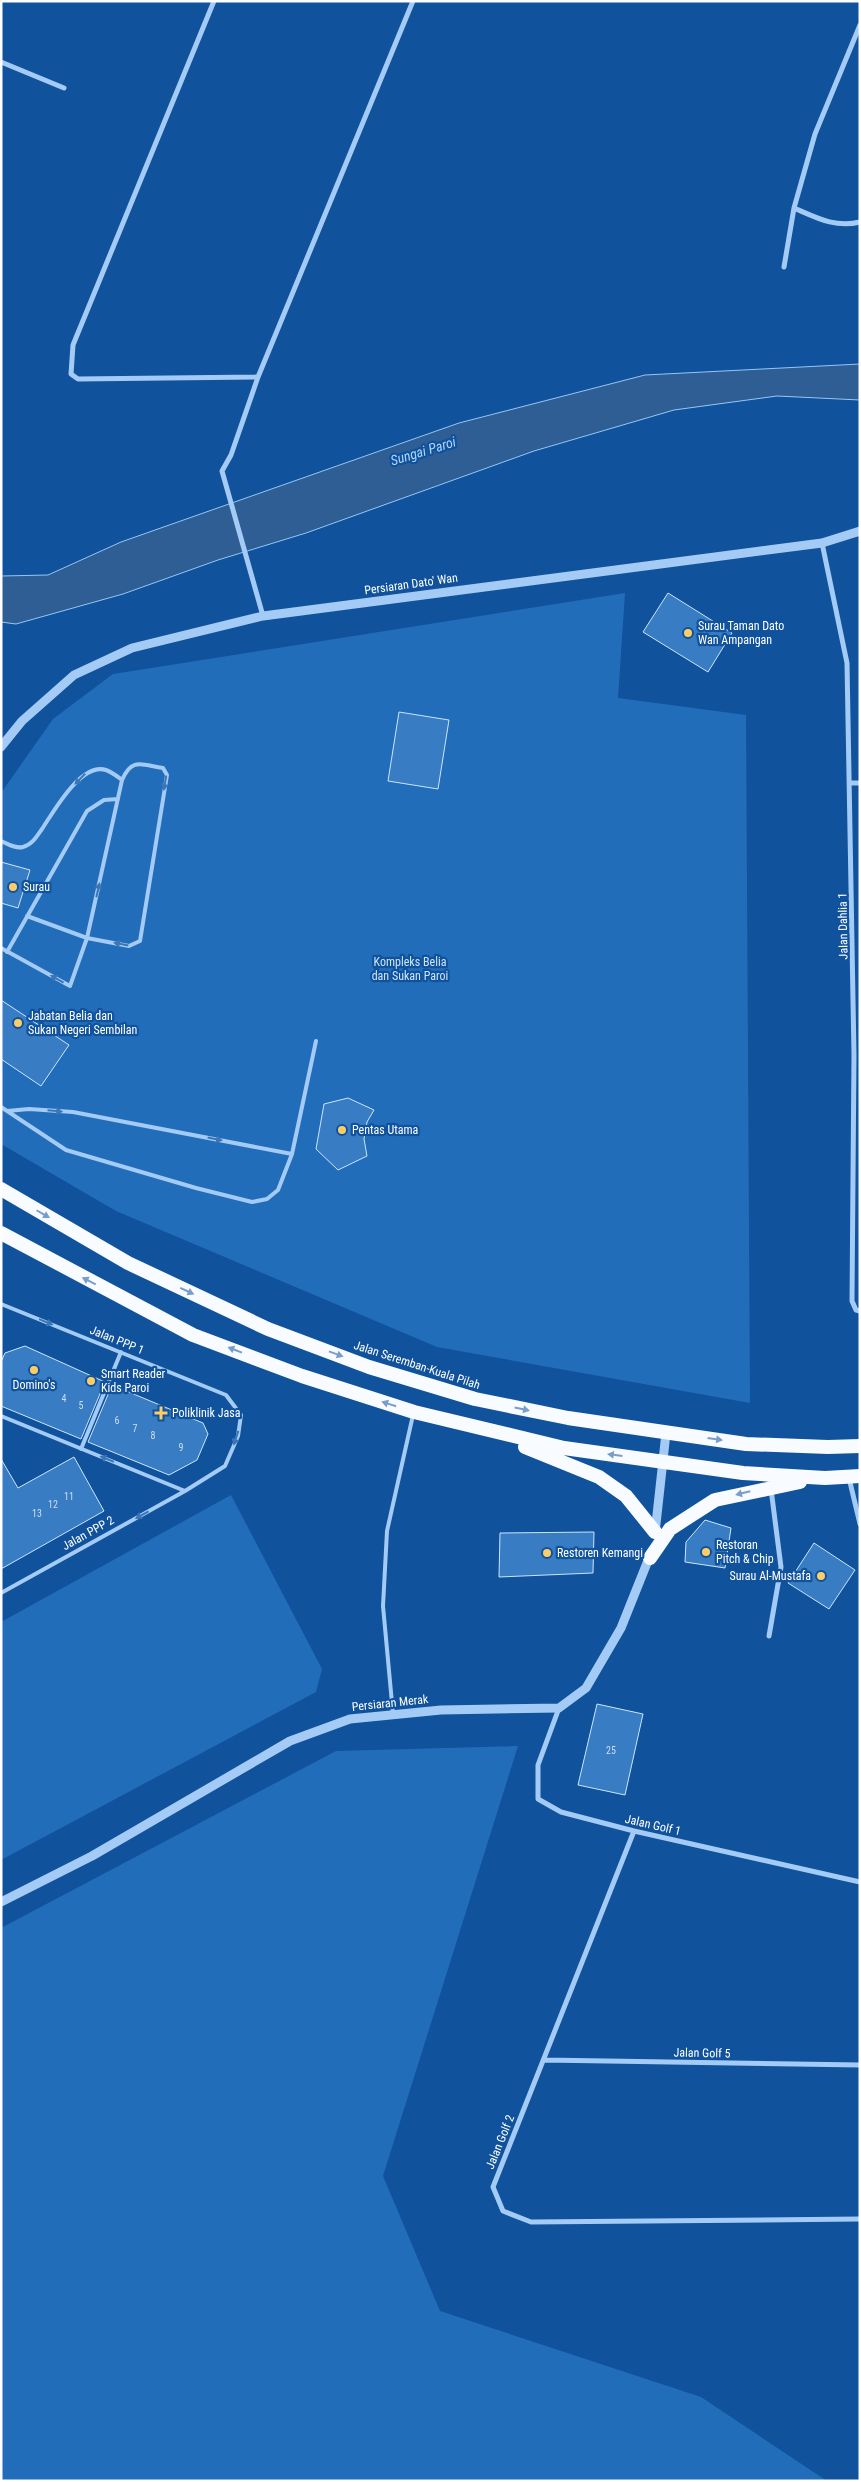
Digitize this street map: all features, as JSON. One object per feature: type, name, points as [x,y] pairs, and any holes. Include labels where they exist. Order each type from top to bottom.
[{"type":"highway","name":"Jalan Seremban-Kuala Pilah","points":[[1,1190],[128,1263],[268,1329],[370,1367],[475,1399],[568,1418],[746,1444],[828,1447],[860,1446]]},
{"type":"highway","points":[[1,1233],[194,1335],[302,1376],[414,1412],[564,1448],[743,1473],[825,1478]]},
{"type":"highway","points":[[435,1417],[534,1450],[599,1477],[626,1496],[655,1532]]},
{"type":"highway","points":[[650,1558],[670,1529],[716,1500],[771,1486],[854,1476]]},
{"type":"street","points":[[214,1],[73,345],[70,364],[71,374],[78,380],[258,377]]},
{"type":"street","points":[[264,616],[222,471],[231,455],[258,377],[413,1]]},
{"type":"street","points":[[784,267],[794,208],[815,134],[860,25]]},
{"type":"street","points":[[1,62],[64,88]]},
{"type":"street","points":[[794,208],[828,223],[848,225],[860,222]]},
{"type":"street","name":"Persiaran Dato' Wan","points":[[1,747],[22,721],[74,675],[132,648],[264,616],[822,543],[860,531]]},
{"type":"street","name":"Jalan Dahlia 1","points":[[822,543],[847,663],[857,1130],[852,1301],[858,1311]]},
{"type":"street","points":[[851,783],[860,783]]},
{"type":"street","points":[[853,951],[860,951]]},
{"type":"street","points":[[559,1708],[586,1688],[620,1628],[650,1558],[664,1462],[666,1433]]},
{"type":"street","points":[[854,1476],[860,1524]]},
{"type":"street","points":[[769,1636],[781,1568],[771,1486]]},
{"type":"street","name":"Persiaran Merak","points":[[1,1902],[92,1856],[290,1741],[350,1718],[441,1710],[559,1708]]},
{"type":"street","name":"Jalan Golf 1","points":[[559,1708],[538,1765],[538,1799],[561,1812],[634,1831],[860,1882]]},
{"type":"street","name":"Jalan Golf 2","points":[[634,1831],[493,2188],[502,2210],[531,2222],[860,2220]]},
{"type":"street","name":"Jalan Golf 5","points":[[544,2060],[860,2065]]},
{"type":"lane","points":[[1,948],[70,986],[87,938],[122,780],[128,767],[134,764],[163,768],[167,775],[140,941],[129,946],[87,938],[27,916]]},
{"type":"lane","points":[[1,841],[13,847],[22,847],[32,842],[69,791],[86,772],[98,769],[107,770],[122,780]]},
{"type":"lane","points":[[7,952],[87,811],[104,800],[118,799]]},
{"type":"lane","points":[[1,1107],[66,1150],[196,1188],[252,1202],[267,1199],[278,1190],[292,1154],[316,1041]]},
{"type":"lane","points":[[7,1111],[29,1108],[73,1112],[292,1154]]},
{"type":"lane","name":"Jalan PPP 1","points":[[1,1304],[226,1395]]},
{"type":"lane","points":[[81,1449],[121,1352]]},
{"type":"lane","name":"Jalan PPP 2","points":[[1,1593],[185,1491],[225,1466],[238,1436],[241,1415],[226,1395]]},
{"type":"lane","points":[[393,1714],[383,1606],[387,1531],[414,1412]]},
{"type":"lane","points":[[1,1416],[185,1491]]},
{"type":"green space","name":"Kompleks Belia dan Sukan Paroi","points":[[625,593],[618,698],[746,715],[750,1403],[437,1347],[116,1211],[1,1144],[1,793],[53,719],[113,674]]},
{"type":"green space","points":[[231,1495],[322,1669],[316,1692],[1,1860],[1,1622]]},
{"type":"green space","points":[[518,1746],[383,2176],[440,2311],[701,2397],[827,2481],[1,2481],[1,1928],[336,1751]]},
{"type":"water","name":"Sungai Paroi","points":[[860,364],[860,400],[777,396],[674,410],[534,451],[306,533],[218,560],[123,594],[16,624],[1,622],[1,576],[48,575],[121,542],[459,423],[645,375]]},
{"type":"building","name":"Surau Taman Dato Wan Ampangan","points":[[668,593],[732,633],[708,672],[643,632]]},
{"type":"building","points":[[399,712],[449,720],[438,789],[388,781]]},
{"type":"building","name":"Surau","points":[[1,862],[30,870],[18,908],[1,903]]},
{"type":"building","name":"Jabatan Belia dan Sukan Negeri Sembilan","points":[[1,1000],[69,1045],[41,1086],[1,1059]]},
{"type":"building","name":"Pentas Utama","points":[[348,1098],[374,1110],[367,1122],[364,1139],[367,1156],[338,1170],[316,1149],[324,1104]]},
{"type":"building","points":[[25,1346],[105,1382],[81,1439],[1,1406],[1,1362],[5,1353]]},
{"type":"building","points":[[112,1385],[203,1423],[208,1434],[197,1460],[169,1475],[88,1442]]},
{"type":"building","points":[[74,1457],[104,1511],[1,1569],[1,1459],[18,1488]]},
{"type":"building","name":"Restoran Pitch & Chip","points":[[705,1520],[731,1528],[725,1568],[685,1562],[686,1542]]},
{"type":"building","name":"Restoren Kemangi","points":[[594,1532],[593,1573],[499,1577],[500,1533]]},
{"type":"building","name":"Surau Al-Mustafa","points":[[814,1543],[855,1570],[829,1609],[788,1583]]},
{"type":"building","points":[[597,1704],[643,1714],[625,1795],[578,1785]]},
{"type":"place","name":"Surau Taman Dato Wan Ampangan","points":[[688,633]]},
{"type":"place","name":"Surau","points":[[13,887]]},
{"type":"place","name":"Jabatan Belia dan Sukan Negeri Sembilan","points":[[18,1023]]},
{"type":"place","name":"Pentas Utama","points":[[342,1130]]},
{"type":"place","name":"Domino's","points":[[34,1370]]},
{"type":"place","name":"Smart Reader Kids Paroi","points":[[91,1381]]},
{"type":"place","name":"Poliklinik Jasa","points":[[161,1413]]},
{"type":"place","name":"Restoran Pitch & Chip","points":[[706,1552]]},
{"type":"place","name":"Restoren Kemangi","points":[[547,1553]]},
{"type":"place","name":"Surau Al-Mustafa","points":[[821,1576]]}]
